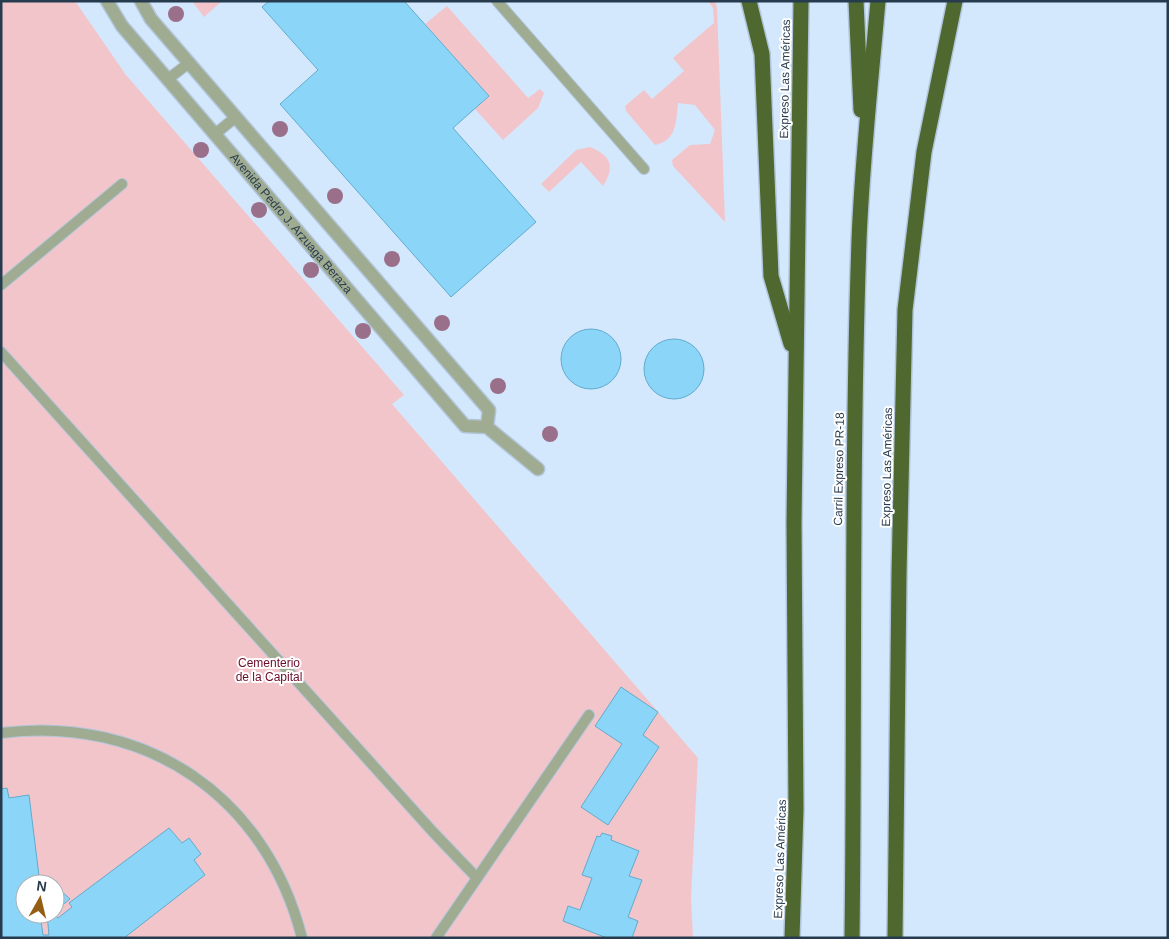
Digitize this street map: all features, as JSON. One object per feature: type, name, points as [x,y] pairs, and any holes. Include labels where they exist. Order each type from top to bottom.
[{"type":"highway","points":[[749,1],[762,54],[771,276],[796,360]]},
{"type":"highway","name":"Expreso Las Américas","points":[[792,938],[796,809],[794,522],[801,1]]},
{"type":"highway","points":[[856,1],[858,78],[864,144]]},
{"type":"highway","name":"Carril Expreso PR-18","points":[[852,938],[853,535],[859,241],[864,144],[878,1]]},
{"type":"highway","name":"Expreso Las Américas","points":[[895,938],[899,574],[905,310],[924,152],[955,1]]},
{"type":"street","name":"Avenida Pedro J. Arzuaga Beraza","points":[[107,1],[122,26],[465,426],[487,426]]},
{"type":"street","points":[[141,1],[151,19],[489,410],[487,426],[538,469]]},
{"type":"lane","points":[[497,1],[644,168]]},
{"type":"lane","points":[[168,79],[189,63]]},
{"type":"lane","points":[[215,134],[236,117]]},
{"type":"lane","points":[[1,285],[122,184]]},
{"type":"lane","points":[[1,352],[433,832],[478,878]]},
{"type":"lane","points":[[436,938],[589,715]]},
{"type":"lane","points":[[1,733],[53,729],[98,735],[133,744],[182,768],[226,801],[261,842],[287,890],[302,938]]},
{"type":"green space","name":"Cementerio de la Capital","points":[[1,1],[75,1],[126,75],[404,395],[392,404],[698,758],[691,898],[693,938],[1,938]]},
{"type":"green space","points":[[192,1],[222,1],[204,17]]},
{"type":"green space","points":[[708,1],[715,1],[717,7],[725,222],[673,166],[672,160],[690,145],[710,144],[715,130],[695,105],[678,103],[676,123],[671,135],[662,143],[655,145],[626,111],[625,106],[644,90],[652,99],[684,71],[673,58],[714,23],[713,8]]},
{"type":"green space","points":[[447,6],[528,98],[540,89],[544,93],[538,108],[503,140],[475,109],[489,96],[425,24]]},
{"type":"green space","points":[[590,147],[597,150],[609,162],[609,173],[603,186],[581,162],[549,192],[541,184],[576,150]]},
{"type":"building","points":[[269,1],[404,1],[489,96],[453,128],[536,222],[451,297],[280,104],[318,70],[262,7]]},
{"type":"building","points":[[591,329],[608,334],[616,342],[621,359],[616,376],[608,384],[591,389],[574,384],[566,376],[561,359],[566,342],[574,334]]},
{"type":"building","points":[[674,339],[691,344],[699,352],[704,369],[699,386],[691,394],[674,399],[657,394],[649,386],[644,369],[649,352],[657,344]]},
{"type":"building","points":[[621,687],[658,712],[643,735],[659,747],[608,825],[581,807],[622,744],[595,726]]},
{"type":"building","points":[[7,788],[9,798],[29,795],[39,874],[15,874],[15,924],[41,924],[43,935],[49,935],[48,924],[65,924],[65,912],[72,907],[69,903],[169,828],[182,843],[189,838],[201,854],[194,860],[205,875],[124,938],[1,938],[1,789]]},
{"type":"building","points":[[602,833],[612,836],[611,840],[639,851],[629,876],[642,880],[628,917],[638,921],[632,938],[607,938],[563,921],[568,906],[580,910],[592,878],[582,875],[597,836],[600,837]]},
{"type":"building","points":[[65,894],[70,899],[65,903]]}]
